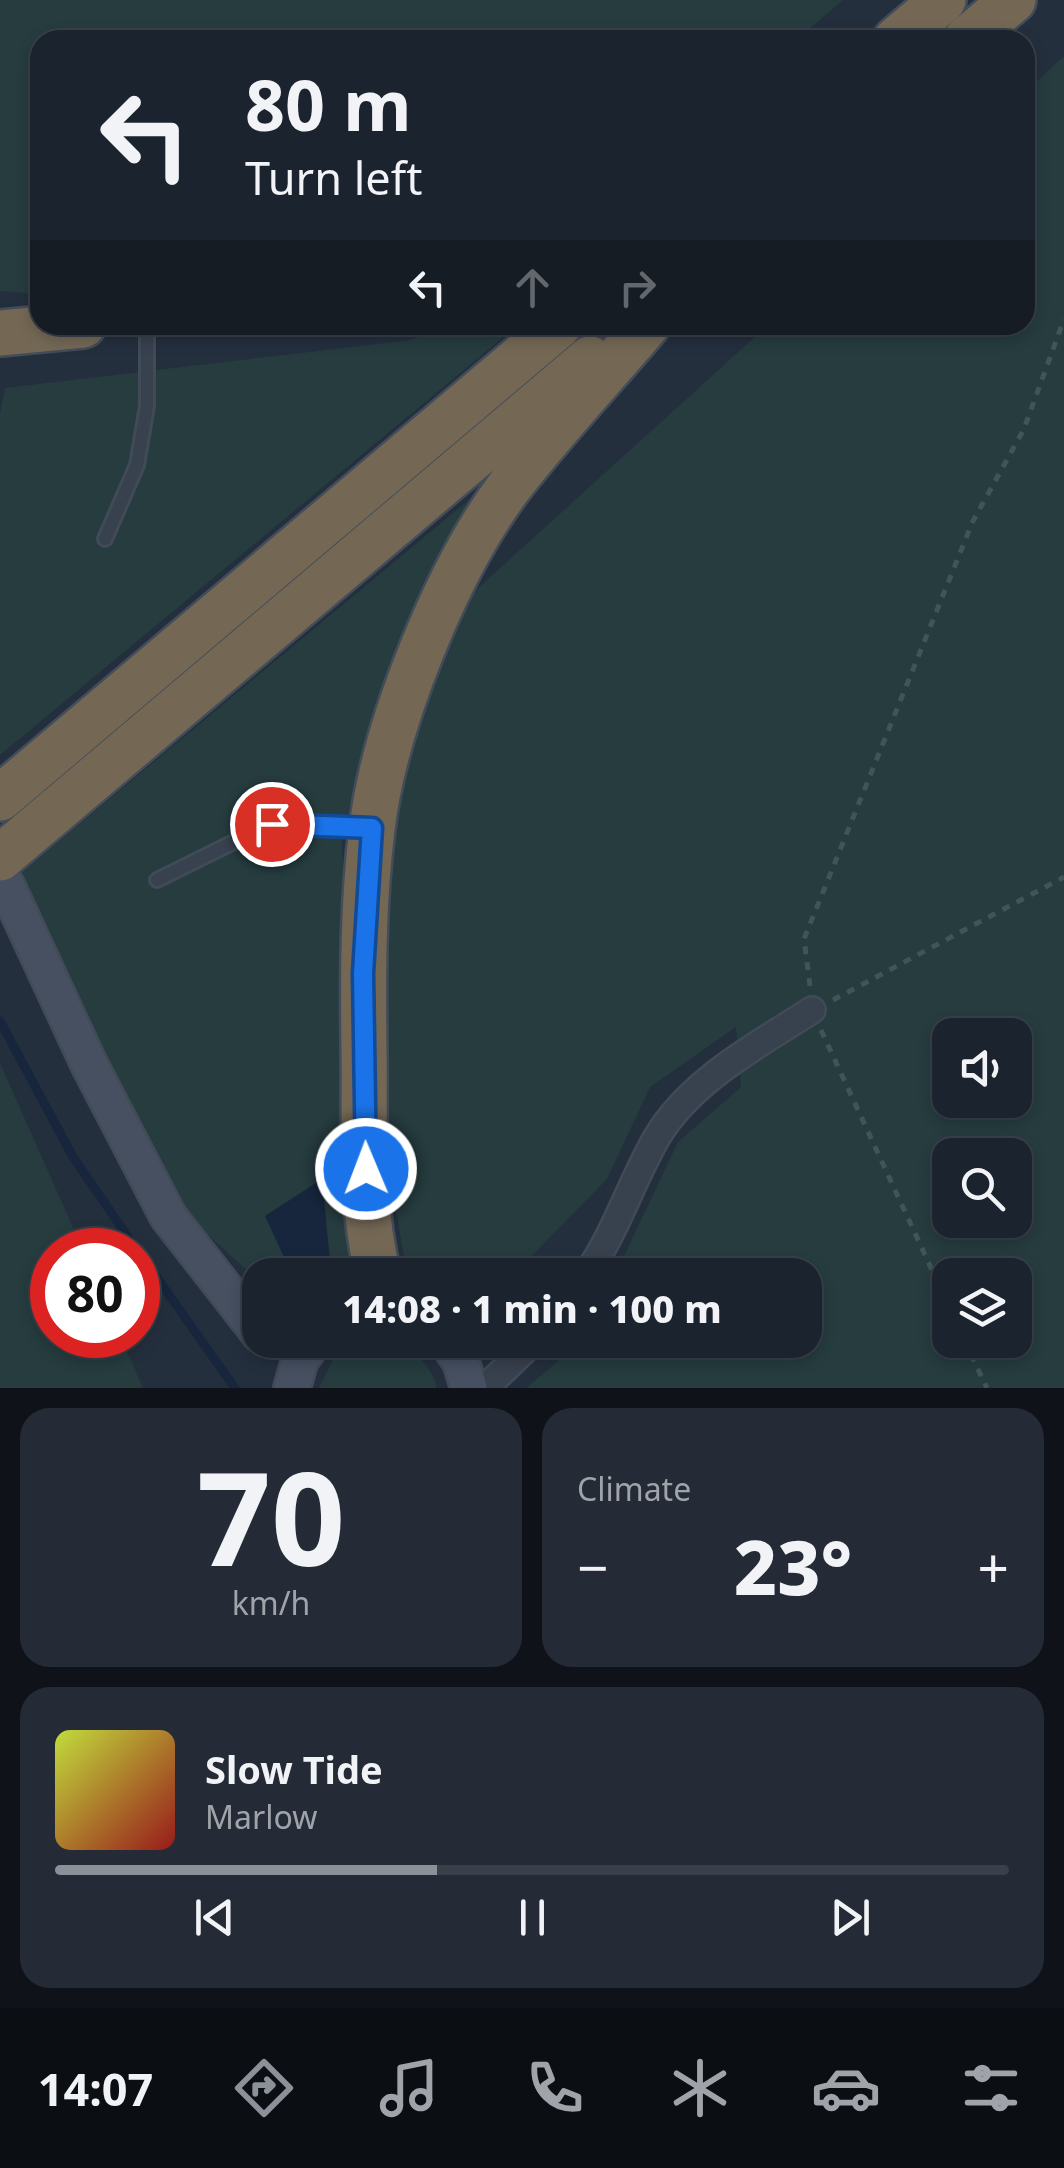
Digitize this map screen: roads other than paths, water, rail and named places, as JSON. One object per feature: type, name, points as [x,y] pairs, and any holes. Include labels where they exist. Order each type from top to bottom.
[{"type":"highway","points":[[908,30],[943,0]]},
{"type":"highway","points":[[978,30],[1013,0]]},
{"type":"highway","points":[[0,334],[30,331]]},
{"type":"highway","points":[[0,798],[547,335]]},
{"type":"highway","points":[[4,876],[619,335]]},
{"type":"highway","points":[[376,1258],[366,1169],[363,973],[372,828],[397,720],[444,602],[482,530],[509,488],[639,335]]},
{"type":"street","points":[[4,876],[89,1064],[168,1216],[242,1311]]},
{"type":"street","points":[[598,1258],[658,1135],[688,1100],[730,1063],[812,1010]]},
{"type":"street","points":[[168,1216],[242,1277]]},
{"type":"street","points":[[595,1258],[602,1252]]},
{"type":"street","points":[[276,1358],[292,1386]]},
{"type":"street","points":[[292,1386],[302,1358]]},
{"type":"street","points":[[459,1358],[469,1388]]},
{"type":"street","points":[[485,1388],[516,1358]]},
{"type":"lane","points":[[105,539],[138,465],[146,406],[146,335]]},
{"type":"lane","points":[[157,880],[272,824],[372,828]]},
{"type":"water","points":[[322,1179],[330,1258],[284,1258],[265,1216]]},
{"type":"waterway","points":[[0,1021],[73,1157],[122,1228]]},
{"type":"waterway","points":[[160,1282],[235,1388]]}]
